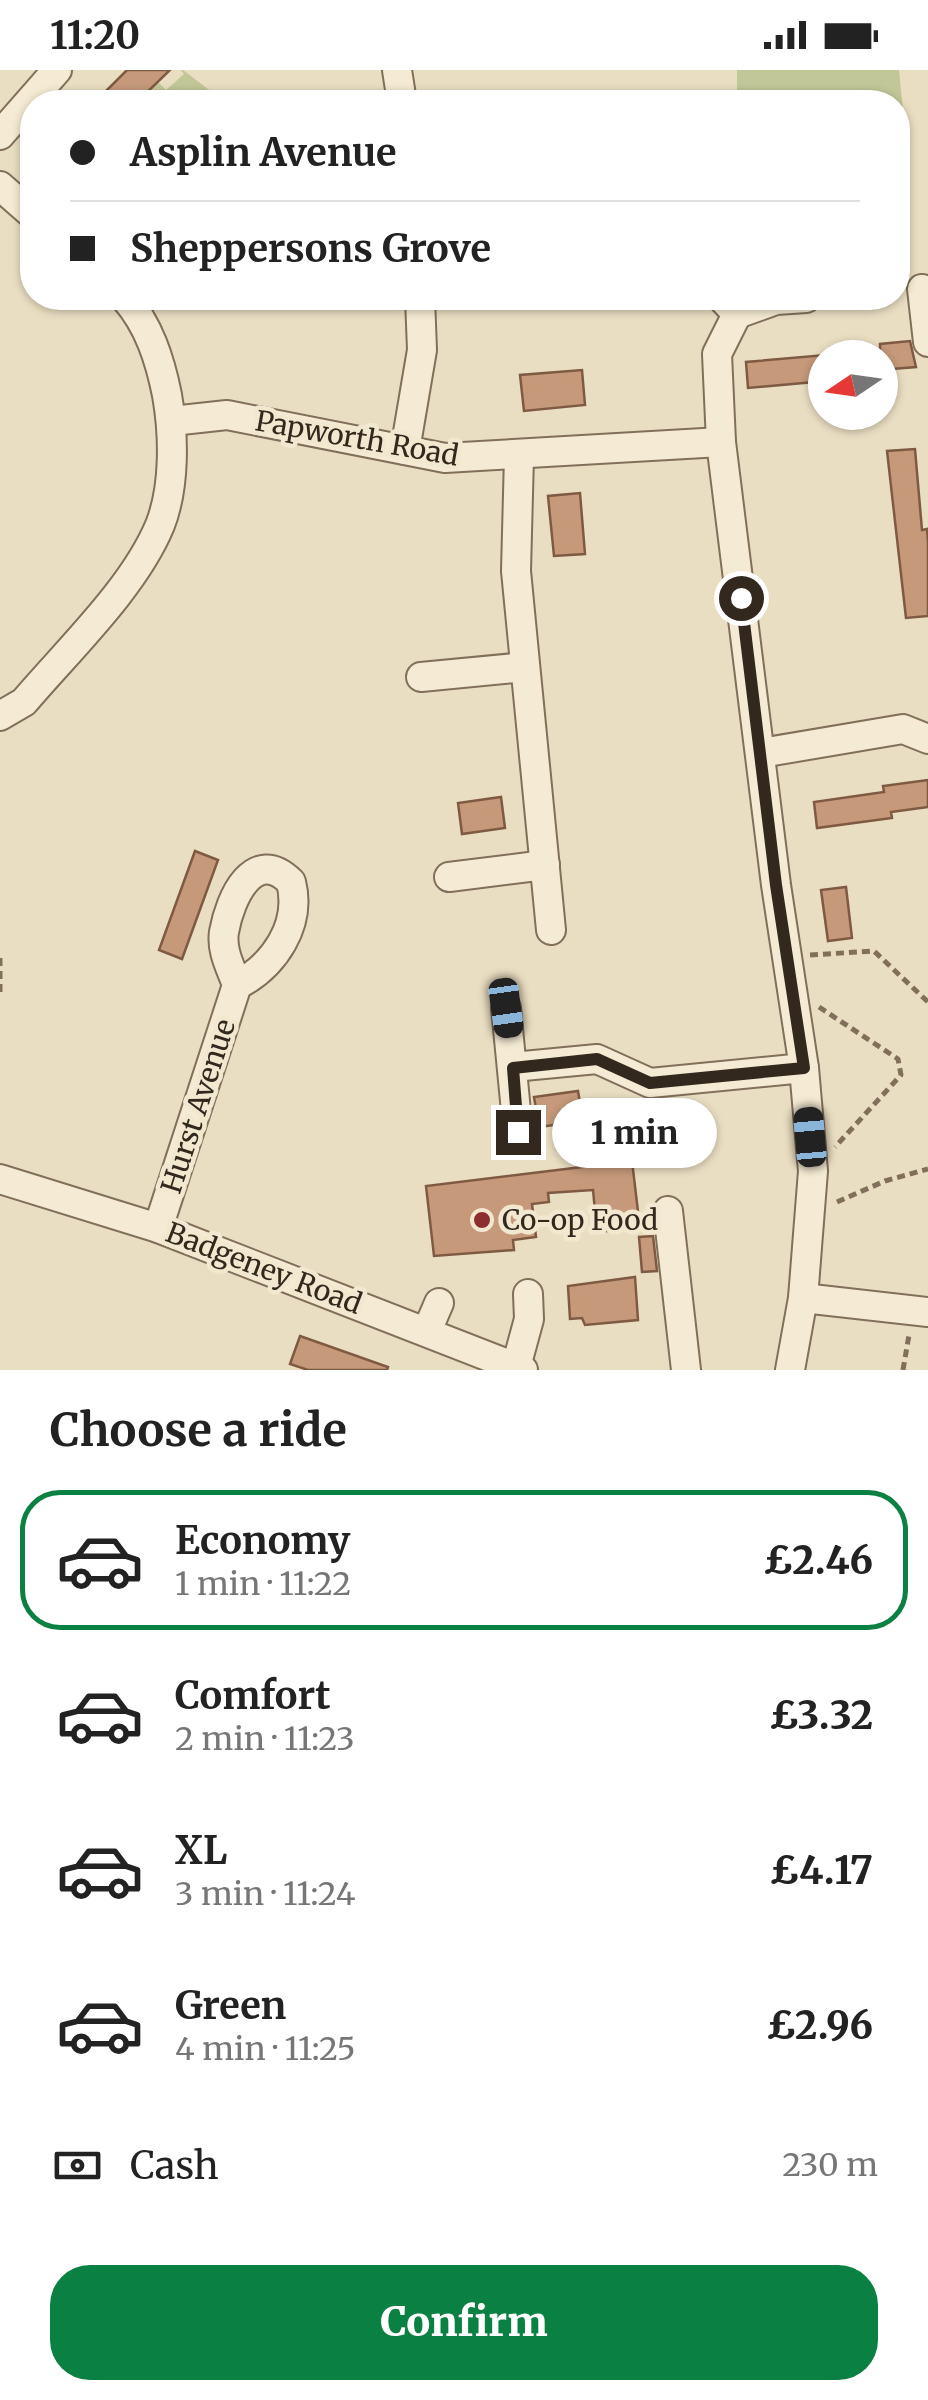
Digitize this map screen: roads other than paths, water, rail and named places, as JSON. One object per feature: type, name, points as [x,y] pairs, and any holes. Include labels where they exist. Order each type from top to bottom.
[{"type":"street","points":[[39,90],[57,70]]},
{"type":"street","points":[[0,135],[20,112]]},
{"type":"street","points":[[0,186],[20,204]]},
{"type":"street","points":[[916,289],[928,342]]},
{"type":"street","points":[[0,716],[24,702],[133,573],[161,524],[170,471],[172,422],[148,330],[133,310]]},
{"type":"street","points":[[405,450],[422,350],[420,310]]},
{"type":"street","points":[[729,310],[717,354],[722,442],[804,1068],[813,1171],[803,1298],[790,1370]]},
{"type":"street","name":"Papworth Road","points":[[172,422],[227,415],[444,458],[722,442]]},
{"type":"street","points":[[519,456],[516,571],[550,930]]},
{"type":"street","points":[[421,677],[525,667]]},
{"type":"street","points":[[761,753],[904,729],[928,739]]},
{"type":"street","points":[[449,877],[545,865]]},
{"type":"street","name":"Hurst Avenue","points":[[158,1228],[238,985]]},
{"type":"street","points":[[506,1008],[518,1132]]},
{"type":"street","points":[[513,1068],[597,1059],[650,1083],[804,1068]]},
{"type":"street","name":"Badgeney Road","points":[[0,1179],[158,1228],[519,1368]]},
{"type":"street","points":[[668,1211],[686,1370]]},
{"type":"street","points":[[519,1368],[530,1320],[528,1294]]},
{"type":"street","points":[[803,1298],[921,1312]]},
{"type":"street","points":[[427,1331],[439,1302]]},
{"type":"place","name":"Co-op Food","points":[[482,1220]]}]
